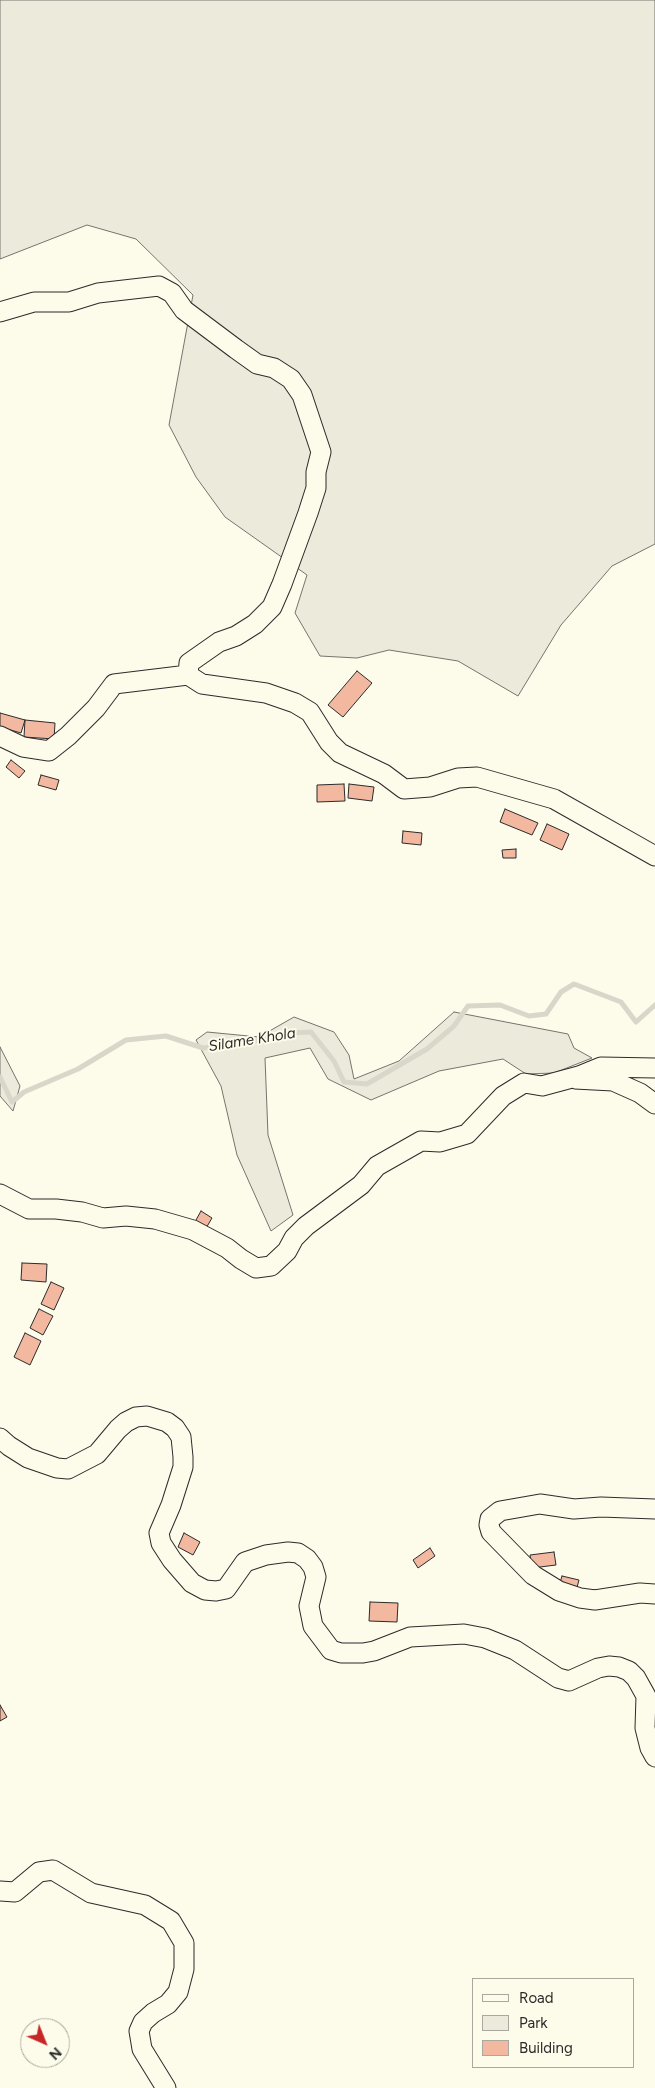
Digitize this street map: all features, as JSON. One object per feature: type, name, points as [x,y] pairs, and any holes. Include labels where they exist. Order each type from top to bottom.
[{"type":"street","points":[[0,312],[34,302],[69,302],[98,293],[159,286],[172,293],[184,310],[257,364],[274,368],[291,379],[302,395],[321,452],[316,472],[316,488],[311,505],[282,584],[272,607],[255,624],[236,636],[219,642],[189,663],[188,675]]},
{"type":"street","points":[[0,736],[23,747],[49,751],[96,708],[114,684],[188,675],[202,684],[266,693],[295,703],[310,712],[329,742],[340,753],[384,774],[404,788],[430,787],[458,778],[477,777],[554,799],[655,856]]},
{"type":"street","points":[[0,1194],[29,1209],[73,1211],[103,1218],[126,1216],[155,1219],[194,1230],[227,1248],[240,1259],[256,1268],[271,1266],[287,1251],[294,1238],[306,1226],[333,1208],[361,1185],[377,1166],[421,1141],[440,1142],[467,1134],[503,1096],[524,1083],[542,1086],[601,1066],[655,1068]]},
{"type":"street","points":[[570,1078],[587,1081],[613,1081],[640,1093],[655,1104]]},
{"type":"street","points":[[0,1438],[28,1458],[57,1468],[68,1469],[97,1454],[118,1429],[136,1417],[147,1416],[167,1422],[175,1428],[181,1437],[183,1467],[171,1505],[159,1533],[161,1543],[172,1560],[192,1583],[205,1590],[216,1591],[226,1589],[245,1562],[266,1555],[288,1552],[298,1553],[310,1563],[316,1576],[309,1606],[313,1626],[331,1650],[341,1653],[363,1653],[374,1651],[410,1637],[475,1635],[515,1650],[558,1678],[569,1680],[608,1666],[619,1667],[629,1671],[642,1687],[646,1696],[650,1706],[645,1728],[650,1748],[655,1757]]},
{"type":"street","points":[[655,1510],[601,1507],[574,1508],[540,1504],[500,1511],[490,1519],[489,1525],[491,1532],[533,1575],[559,1591],[580,1598],[594,1600],[640,1593],[655,1594]]},
{"type":"street","points":[[0,1891],[15,1892],[39,1872],[53,1870],[91,1893],[145,1905],[171,1921],[184,1943],[184,1969],[178,1992],[168,2004],[153,2012],[143,2022],[139,2031],[142,2049],[166,2088]]},
{"type":"green space","points":[[0,0],[655,0],[655,544],[612,566],[561,625],[518,696],[458,661],[389,650],[357,658],[320,656],[295,613],[307,575],[225,517],[196,477],[169,425],[193,295],[136,239],[87,225],[0,259]]},
{"type":"green space","points":[[454,1012],[568,1034],[574,1048],[592,1058],[554,1073],[526,1074],[503,1059],[439,1071],[371,1100],[328,1079],[310,1048],[265,1058],[268,1135],[293,1215],[271,1231],[237,1155],[221,1086],[196,1040],[207,1032],[259,1037],[294,1017],[334,1032],[349,1055],[354,1079],[399,1061]]},
{"type":"green space","points":[[0,1047],[20,1086],[13,1111],[0,1096]]},
{"type":"building","points":[[357,671],[372,683],[343,717],[328,705]]},
{"type":"building","points":[[0,713],[25,720],[21,733],[0,727]]},
{"type":"building","points":[[25,720],[55,723],[54,739],[24,737]]},
{"type":"building","points":[[11,760],[25,771],[19,778],[6,767]]},
{"type":"building","points":[[41,775],[59,780],[56,790],[38,785]]},
{"type":"building","points":[[344,784],[345,801],[317,802],[317,785]]},
{"type":"building","points":[[349,784],[374,787],[372,801],[348,798]]},
{"type":"building","points":[[505,809],[538,823],[532,835],[500,822]]},
{"type":"building","points":[[547,824],[569,834],[562,850],[540,840]]},
{"type":"building","points":[[403,831],[422,833],[421,845],[402,843]]},
{"type":"building","points":[[516,849],[516,858],[503,858],[502,850]]},
{"type":"building","points":[[201,1211],[212,1218],[202,1235],[191,1229]]},
{"type":"building","points":[[22,1263],[47,1264],[46,1282],[21,1280]]},
{"type":"building","points":[[51,1282],[64,1288],[54,1310],[41,1304]]},
{"type":"building","points":[[39,1309],[53,1316],[43,1335],[30,1328]]},
{"type":"building","points":[[25,1333],[41,1341],[30,1365],[14,1357]]},
{"type":"building","points":[[184,1533],[200,1542],[193,1555],[178,1547]]},
{"type":"building","points":[[430,1548],[435,1556],[418,1568],[413,1560]]},
{"type":"building","points":[[554,1552],[556,1565],[532,1568],[530,1555]]},
{"type":"building","points":[[562,1576],[579,1580],[576,1591],[559,1586]]},
{"type":"building","points":[[370,1602],[398,1603],[397,1622],[369,1621]]},
{"type":"building","points":[[0,1705],[7,1717],[0,1721]]},
{"type":"waterway","name":"Silame Khola","points":[[0,1077],[12,1102],[24,1092],[78,1069],[126,1040],[166,1036],[203,1048],[250,1042],[288,1033],[311,1032],[334,1061],[344,1082],[367,1084],[427,1049],[454,1026],[468,1006],[500,1005],[529,1016],[546,1014],[561,992],[574,984],[621,1002],[636,1022],[655,1005]]}]
